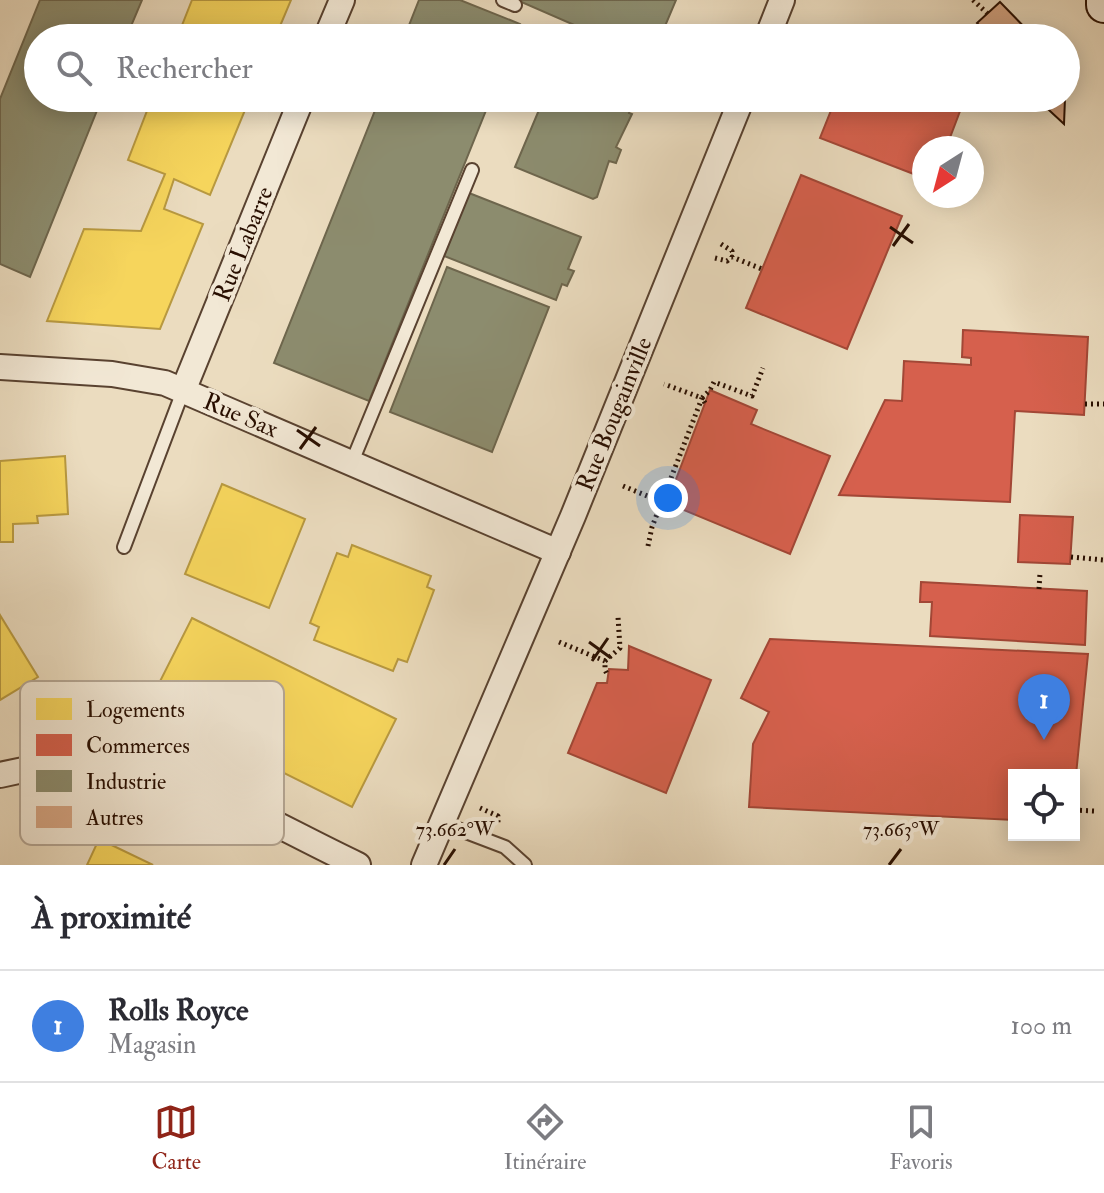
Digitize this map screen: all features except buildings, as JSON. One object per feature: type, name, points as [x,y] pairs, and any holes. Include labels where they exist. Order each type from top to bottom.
[{"type":"street","points":[[332,24],[342,0]]},
{"type":"street","points":[[773,24],[782,0]]},
{"type":"street","name":"Rue Labarre","points":[[183,391],[296,112]]},
{"type":"street","name":"Rue Bougainville","points":[[424,865],[558,552],[736,112]]},
{"type":"street","name":"Rue Sax","points":[[0,367],[152,380],[352,462],[558,552]]},
{"type":"street","points":[[0,775],[20,771]]},
{"type":"street","points":[[284,828],[358,865]]},
{"type":"lane","points":[[352,462],[472,170]]},
{"type":"lane","points":[[124,547],[183,391]]},
{"type":"lane","points":[[442,823],[505,847],[525,865]]},
{"type":"path","points":[[973,0],[988,14]]},
{"type":"path","points":[[721,244],[732,251],[732,257]]},
{"type":"path","points":[[715,258],[727,261],[732,257]]},
{"type":"path","points":[[732,257],[762,269]]},
{"type":"path","points":[[648,546],[662,502],[714,382],[752,396],[763,368]]},
{"type":"path","points":[[664,384],[704,401]]},
{"type":"path","points":[[1085,404],[1104,404]]},
{"type":"path","points":[[623,486],[662,502]]},
{"type":"path","points":[[1071,557],[1104,560]]},
{"type":"path","points":[[1039,589],[1040,573]]},
{"type":"path","points":[[608,676],[605,661],[620,648],[618,617]]},
{"type":"path","points":[[559,642],[605,661]]},
{"type":"path","points":[[1080,810],[1094,811]]},
{"type":"place","name":"Rolls Royce","points":[[1044,740]]}]
